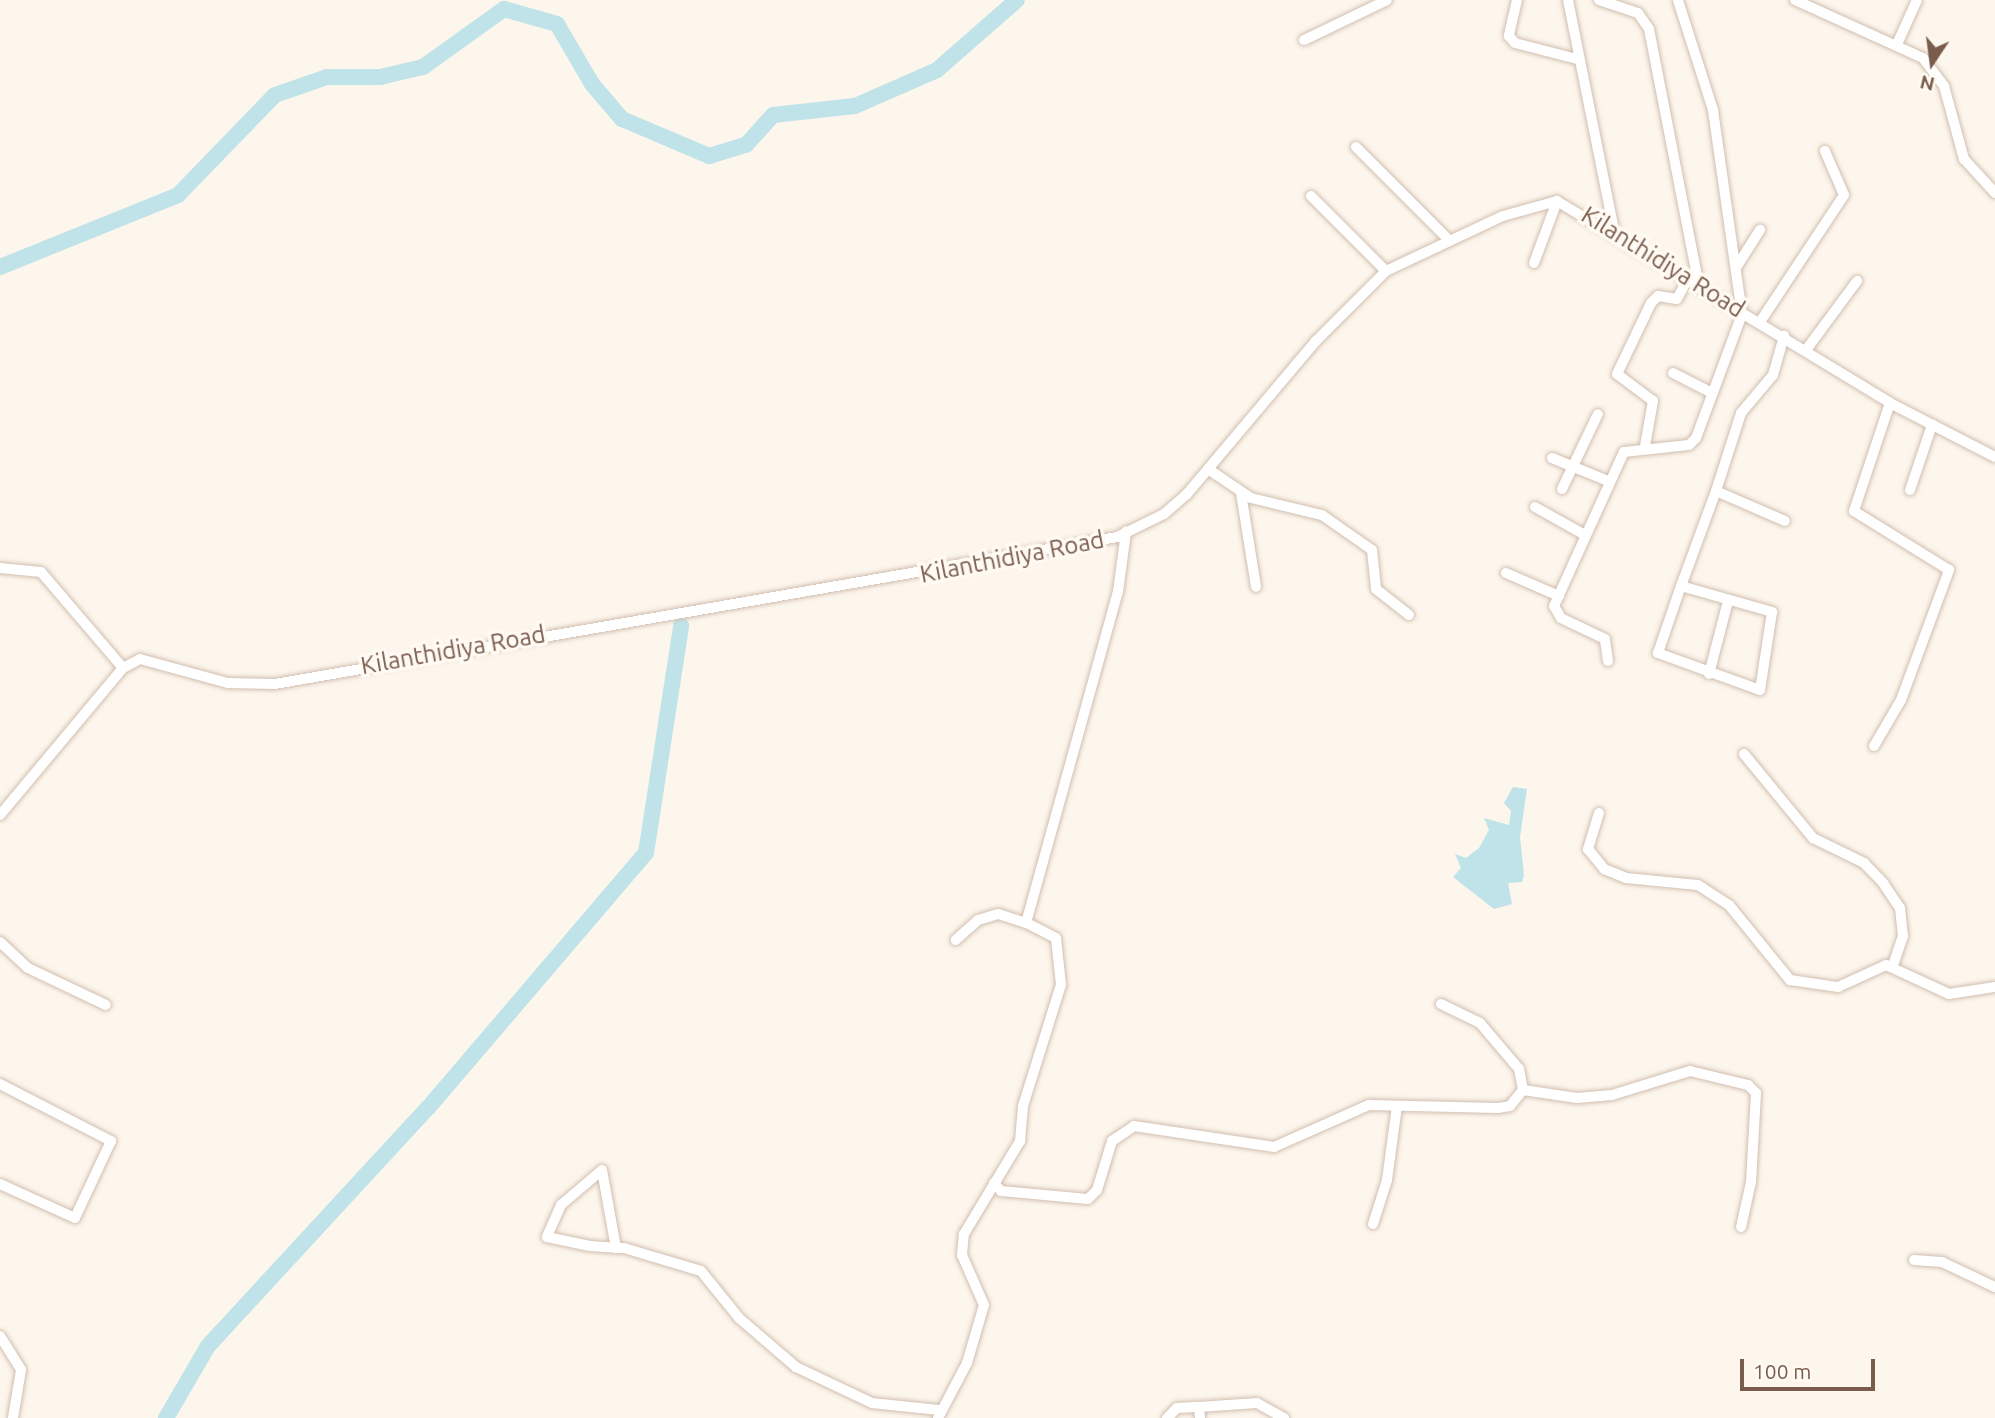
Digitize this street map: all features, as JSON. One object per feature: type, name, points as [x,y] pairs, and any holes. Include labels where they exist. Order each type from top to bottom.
[{"type":"street","points":[[1304,40],[1387,0]]},
{"type":"street","points":[[1517,0],[1509,36],[1515,43],[1577,59]]},
{"type":"street","points":[[1568,0],[1577,59],[1615,236]]},
{"type":"street","points":[[1599,0],[1638,13],[1649,29],[1699,287]]},
{"type":"street","points":[[1608,661],[1605,639],[1555,613],[1559,596],[1608,481],[1624,452],[1645,446],[1689,445],[1742,314],[1713,110],[1678,0]]},
{"type":"street","points":[[1795,0],[1898,42],[1923,58],[1944,86],[1964,159],[1995,193]]},
{"type":"street","points":[[1898,42],[1917,0]]},
{"type":"street","points":[[1356,147],[1448,239]]},
{"type":"street","points":[[1760,322],[1844,195],[1825,151]]},
{"type":"street","points":[[1311,196],[1386,271]]},
{"type":"street","points":[[1534,263],[1557,201]]},
{"type":"street","name":"Kilanthidiya Road","points":[[123,668],[152,658],[228,683],[275,684],[923,575],[1126,533],[1164,514],[1208,468],[1315,341],[1386,271],[1448,239],[1557,201],[1742,314],[1784,336],[1890,403],[1995,457]]},
{"type":"street","points":[[1737,266],[1760,230]]},
{"type":"street","points":[[1645,446],[1653,401],[1617,374],[1651,303],[1658,296],[1677,299],[1687,281]]},
{"type":"street","points":[[1806,350],[1857,281]]},
{"type":"street","points":[[1681,586],[1772,612],[1760,690],[1709,674],[1658,653],[1681,586],[1716,492],[1741,412],[1773,375],[1784,336]]},
{"type":"street","points":[[1673,373],[1712,393]]},
{"type":"street","points":[[1874,746],[1901,700],[1949,570],[1854,511],[1890,403]]},
{"type":"street","points":[[1562,489],[1598,414]]},
{"type":"street","points":[[1910,490],[1932,425]]},
{"type":"street","points":[[1552,458],[1608,481]]},
{"type":"street","points":[[1208,468],[1241,493],[1322,515],[1372,550],[1376,589],[1409,615]]},
{"type":"street","points":[[1716,492],[1785,521]]},
{"type":"street","points":[[1241,493],[1256,587]]},
{"type":"street","points":[[1535,507],[1585,535]]},
{"type":"street","points":[[1026,923],[1080,709],[1118,592],[1126,533]]},
{"type":"street","points":[[0,568],[41,572],[123,668],[0,815]]},
{"type":"street","points":[[1506,573],[1559,596]]},
{"type":"street","points":[[1709,674],[1728,601]]},
{"type":"street","points":[[1744,754],[1813,838],[1864,863],[1883,883],[1900,908],[1903,936],[1893,965]]},
{"type":"street","points":[[1599,813],[1588,849],[1604,869],[1626,878],[1698,886],[1747,924],[1790,980],[1838,986],[1893,965],[1949,994],[1995,986]]},
{"type":"street","points":[[617,1248],[610,1194],[602,1170],[561,1205],[547,1237],[617,1248],[701,1271],[739,1318],[796,1367],[836,1381],[859,1399],[939,1414],[967,1363],[984,1305],[961,1246],[1020,1141],[1023,1106],[1061,985],[1055,938],[1026,923],[998,914],[978,920],[956,940]]},
{"type":"street","points":[[0,942],[28,968],[106,1005]]},
{"type":"street","points":[[994,1184],[1001,1191],[1088,1199],[1097,1190],[1112,1141],[1134,1126],[1274,1147],[1351,1110],[1397,1106],[1510,1106],[1523,1090],[1519,1069],[1480,1023],[1441,1004]]},
{"type":"street","points":[[1523,1090],[1577,1098],[1612,1095],[1690,1071],[1748,1085],[1756,1093],[1751,1182],[1741,1227]]},
{"type":"street","points":[[0,1084],[111,1141],[75,1218],[0,1184]]},
{"type":"street","points":[[1373,1224],[1387,1180],[1397,1106]]},
{"type":"street","points":[[1914,1260],[1942,1262],[1995,1287]]},
{"type":"street","points":[[0,1336],[21,1370],[13,1418]]},
{"type":"street","points":[[1167,1418],[1177,1408],[1199,1412],[1257,1404],[1284,1418]]},
{"type":"water","points":[[1513,787],[1527,789],[1520,837],[1524,875],[1522,882],[1508,883],[1512,904],[1494,909],[1453,877],[1461,868],[1455,854],[1466,858],[1479,848],[1489,830],[1484,818],[1509,825],[1511,811],[1504,803]]},
{"type":"waterway","points":[[0,267],[178,195],[275,95],[327,77],[380,77],[423,67],[504,9],[557,24],[592,84],[622,119],[709,156],[746,145],[773,115],[855,106],[937,70],[1017,0]]},
{"type":"waterway","points":[[166,1418],[208,1346],[428,1108],[646,853],[681,626]]}]
